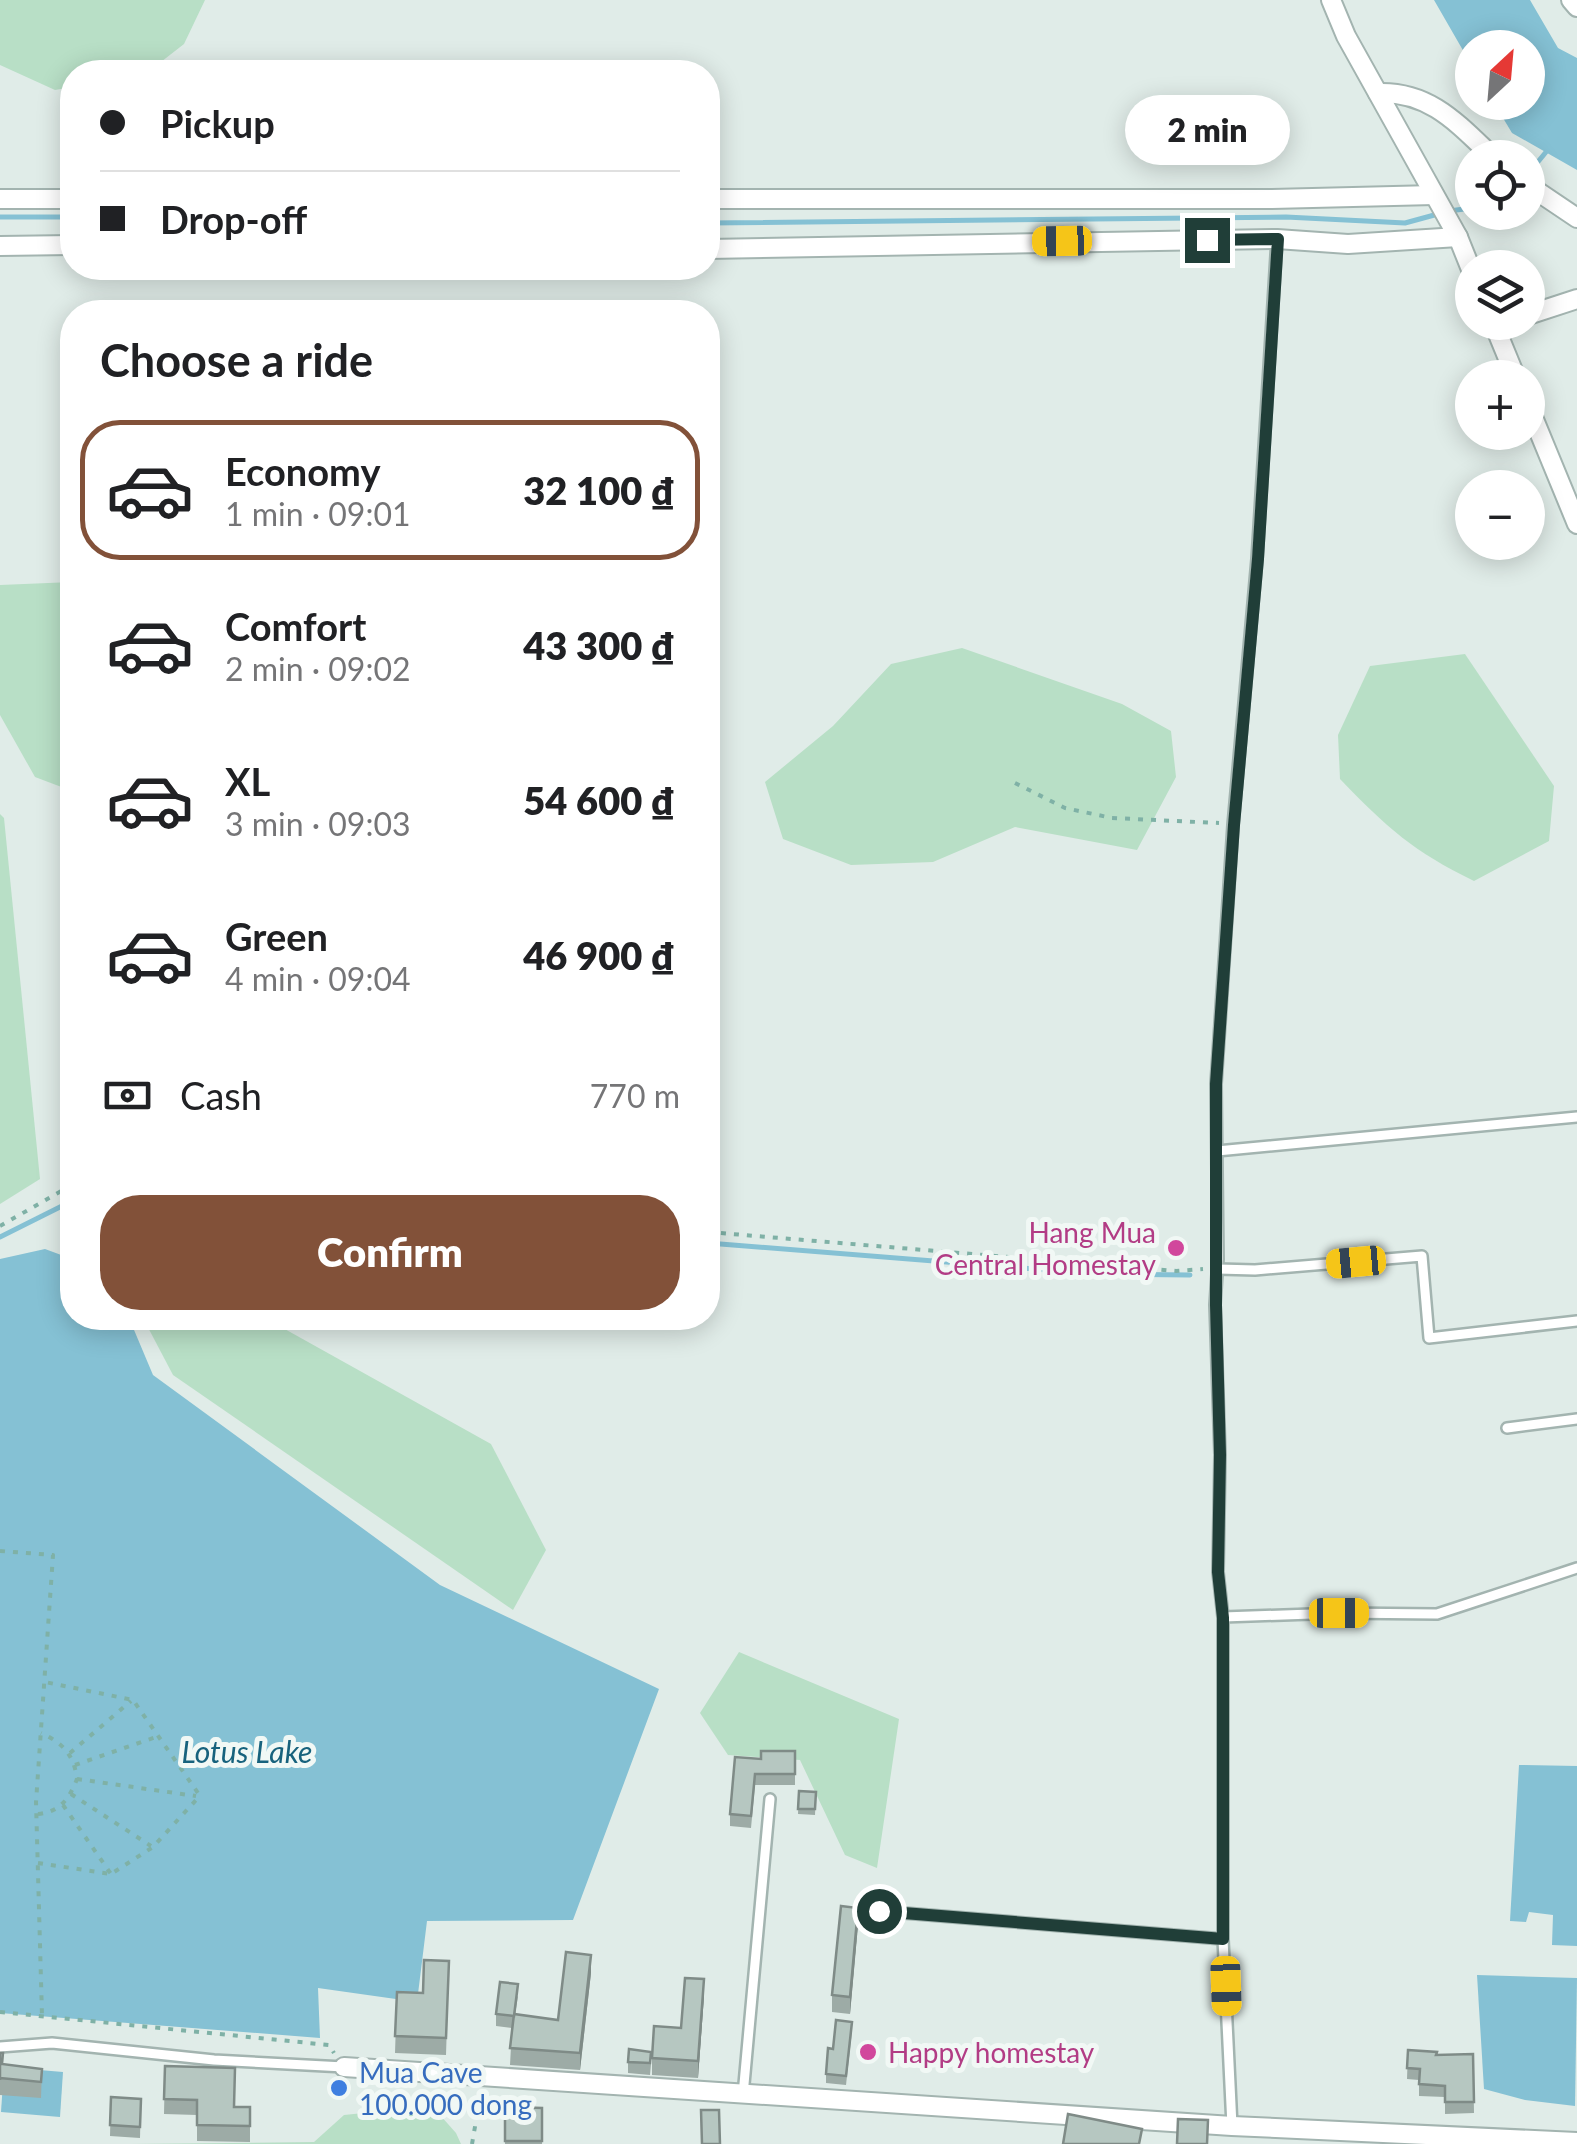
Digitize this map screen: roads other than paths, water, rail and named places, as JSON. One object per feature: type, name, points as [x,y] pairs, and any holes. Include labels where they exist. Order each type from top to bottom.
[{"type":"street","points":[[1331,0],[1346,36],[1463,250]]},
{"type":"street","points":[[1571,0],[1577,7]]},
{"type":"street","points":[[1378,93],[1400,92],[1424,100],[1474,140]]},
{"type":"street","points":[[1545,196],[1577,218]]},
{"type":"street","points":[[0,199],[60,199]]},
{"type":"street","points":[[720,199],[1272,199],[1441,206]]},
{"type":"street","points":[[720,249],[1278,239],[1348,244],[1458,237]]},
{"type":"street","points":[[0,246],[60,245]]},
{"type":"street","points":[[1545,309],[1577,299]]},
{"type":"street","points":[[1545,446],[1577,524]]},
{"type":"street","points":[[344,2067],[1232,2126],[1577,2142]]},
{"type":"lane","points":[[1232,2126],[1223,1939],[1216,1084],[1258,559],[1278,239]]},
{"type":"lane","points":[[1217,1151],[1577,1117]]},
{"type":"lane","points":[[1218,1269],[1255,1270],[1422,1256],[1429,1338],[1577,1321]]},
{"type":"lane","points":[[1506,1428],[1577,1419]]},
{"type":"lane","points":[[1223,1618],[1437,1614],[1577,1568]]},
{"type":"lane","points":[[743,2096],[770,1799]]},
{"type":"lane","points":[[879,1911],[1223,1939]]},
{"type":"lane","points":[[0,2047],[52,2042],[214,2060],[344,2067]]},
{"type":"water","points":[[1434,0],[1530,0],[1558,48],[1577,58],[1577,170],[1545,152],[1545,140],[1524,140],[1512,133],[1504,120],[1545,120],[1545,30],[1455,30],[1455,36]]},
{"type":"water","name":"Lotus Lake","points":[[45,1249],[60,1255],[60,1330],[134,1330],[153,1375],[440,1585],[659,1689],[573,1920],[427,1921],[417,2002],[318,1988],[320,2038],[0,2013],[0,1259]]},
{"type":"water","points":[[1519,1765],[1577,1766],[1577,1946],[1552,1945],[1553,1915],[1529,1912],[1526,1922],[1510,1921]]},
{"type":"water","points":[[1477,1975],[1577,1978],[1575,2106],[1525,2100],[1484,2089]]},
{"type":"water","points":[[4,2067],[63,2072],[60,2117],[1,2112]]},
{"type":"waterway","points":[[1449,211],[1455,210]]},
{"type":"waterway","points":[[720,223],[1286,217],[1405,223],[1438,214]]},
{"type":"waterway","points":[[0,217],[60,217]]},
{"type":"waterway","points":[[0,1237],[60,1207]]},
{"type":"waterway","points":[[720,1244],[1096,1274],[1190,1275]]},
{"type":"place","name":"Hang Mua Central Homestay","points":[[1176,1248]]},
{"type":"place","name":"Happy homestay","points":[[868,2052]]},
{"type":"place","name":"Mua Cave 100.000 dong","points":[[339,2088]]}]
